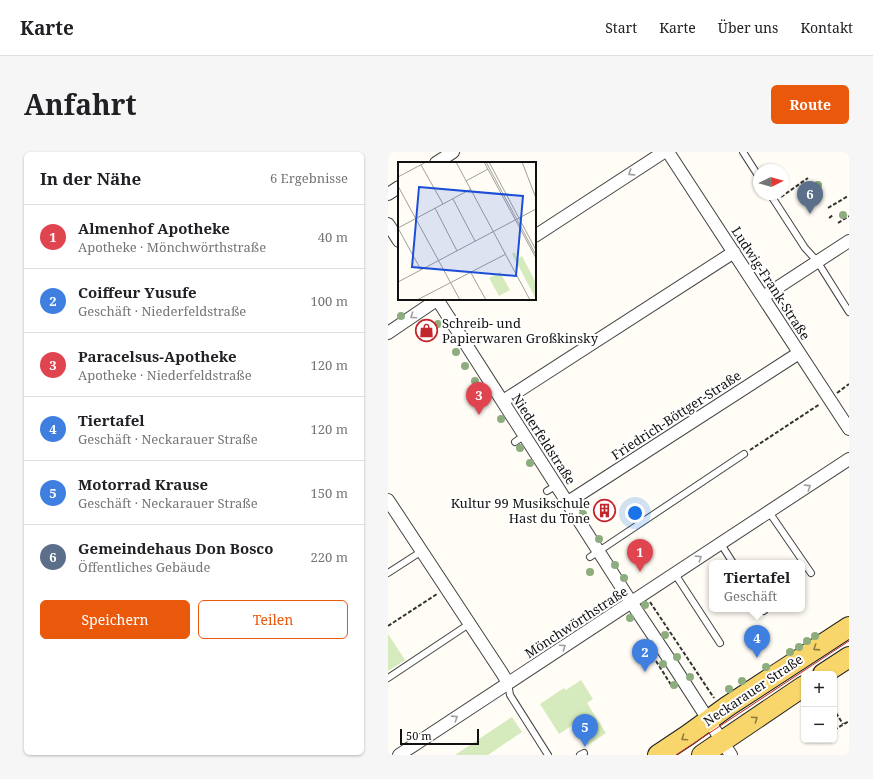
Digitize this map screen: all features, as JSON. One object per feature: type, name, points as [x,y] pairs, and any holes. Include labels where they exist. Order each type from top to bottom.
[{"type":"main road","name":"Neckarauer Straße","points":[[658,755],[713,711],[728,706],[849,627]]},
{"type":"main road","points":[[828,671],[849,657]]},
{"type":"main road","name":"Neckarauer Straße","points":[[702,755],[727,748],[801,691]]},
{"type":"street","points":[[438,162],[453,152]]},
{"type":"street","points":[[536,235],[664,152]]},
{"type":"street","name":"Ludwig-Frank-Straße","points":[[668,152],[849,429]]},
{"type":"street","points":[[388,194],[398,188]]},
{"type":"street","points":[[388,224],[398,239]]},
{"type":"street","points":[[763,297],[849,240]]},
{"type":"street","points":[[503,401],[734,252]]},
{"type":"street","points":[[388,333],[436,300]]},
{"type":"street","name":"Niederfeldstraße","points":[[438,300],[525,435],[552,488],[568,502],[594,554],[713,711],[727,748]]},
{"type":"street","name":"Friedrich-Böttger-Straße","points":[[568,502],[799,353]]},
{"type":"street","name":"Mönchwörthstraße","points":[[399,755],[849,459]]},
{"type":"street","points":[[388,500],[508,683]]},
{"type":"lane","points":[[742,152],[753,168]]},
{"type":"lane","points":[[774,200],[805,248],[817,262],[849,312]]},
{"type":"lane","points":[[482,393],[493,385]]},
{"type":"lane","points":[[515,442],[525,435]]},
{"type":"lane","points":[[594,554],[744,454]]},
{"type":"lane","points":[[769,512],[802,560]]},
{"type":"lane","points":[[721,544],[731,560]]},
{"type":"lane","points":[[388,573],[422,551]]},
{"type":"lane","points":[[805,564],[811,573]]},
{"type":"lane","points":[[675,574],[720,643]]},
{"type":"lane","points":[[388,678],[470,624]]},
{"type":"lane","points":[[508,683],[510,695],[548,755]]},
{"type":"path","points":[[789,191],[808,178]]},
{"type":"path","points":[[828,208],[848,196]]},
{"type":"path","points":[[829,218],[833,215]]},
{"type":"path","points":[[838,223],[849,216]]},
{"type":"path","points":[[744,454],[829,398]]},
{"type":"path","points":[[388,626],[446,588]]},
{"type":"path","points":[[645,594],[713,711]]},
{"type":"path","points":[[654,659],[674,689]]},
{"type":"path","points":[[837,714],[844,724]]},
{"type":"path","points":[[837,728],[849,721]]},
{"type":"green space","points":[[388,634],[405,660],[388,671]]},
{"type":"green space","points":[[581,680],[593,699],[587,703],[606,733],[588,745],[574,724],[559,734],[540,704],[564,688],[566,690]]},
{"type":"green space","points":[[512,717],[522,732],[488,755],[455,755]]},
{"type":"tram line","points":[[676,755],[849,641]]},
{"type":"place","name":"Gemeindehaus Don Bosco","points":[[810,214]]},
{"type":"place","name":"Schreib- und Papierwaren Großkinsky","points":[[427,330]]},
{"type":"place","name":"Paracelsus-Apotheke","points":[[479,415]]},
{"type":"place","name":"Kultur 99 Musikschule Hast du Töne","points":[[605,510]]},
{"type":"place","name":"Almenhof Apotheke","points":[[640,572]]},
{"type":"place","name":"Tiertafel","points":[[757,658]]},
{"type":"place","name":"Coiffeur Yusufe","points":[[645,672]]},
{"type":"place","name":"Motorrad Krause","points":[[585,747]]}]
